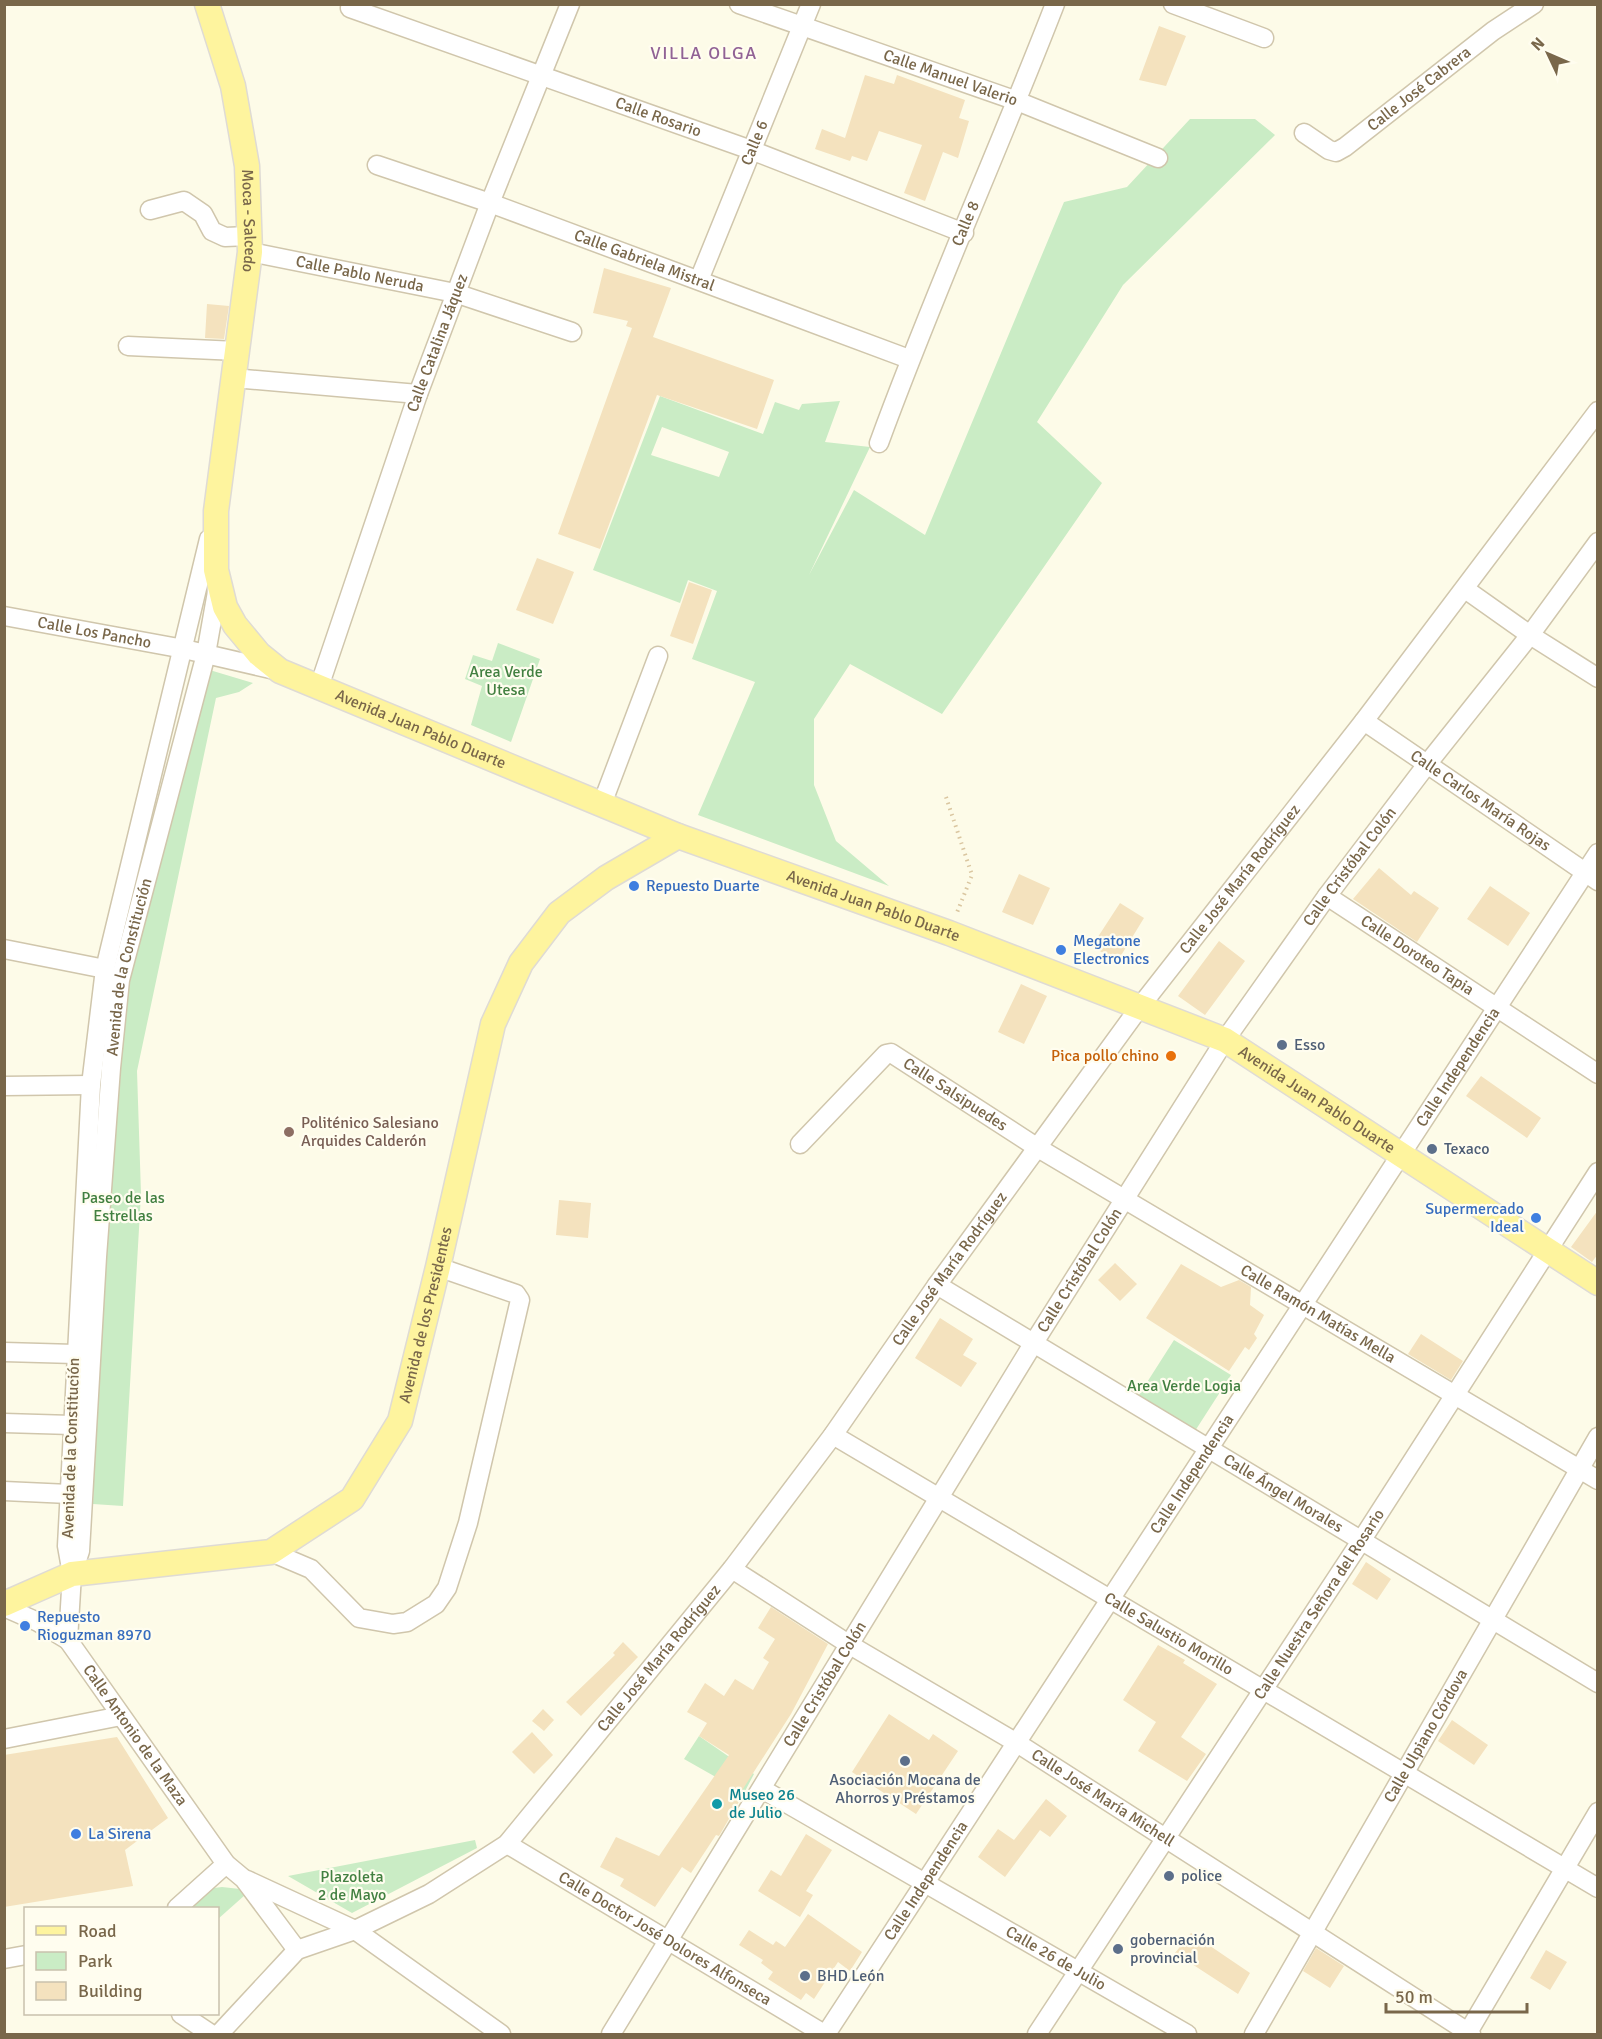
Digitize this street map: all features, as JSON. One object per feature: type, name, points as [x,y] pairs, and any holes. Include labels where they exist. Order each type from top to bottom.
[{"type":"main road","name":"Moca - Salcedo","points":[[207,4],[233,86],[247,166],[249,244],[216,510]]},
{"type":"main road","name":"Avenida Juan Pablo Duarte","points":[[216,510],[218,583],[225,607],[235,625],[259,654],[280,671],[678,836],[949,933],[1225,1040],[1598,1283]]},
{"type":"main road","name":"Avenida de los Presidentes","points":[[4,1605],[72,1574],[271,1552],[352,1499],[400,1421],[438,1267],[493,1024],[521,963],[559,913],[606,878],[678,836]]},
{"type":"street","name":"Calle Catalina Jáquez","points":[[319,687],[455,292],[570,4]]},
{"type":"street","name":"Calle Manuel Valerio","points":[[739,4],[1017,101],[1158,158]]},
{"type":"street","name":"Calle 6","points":[[699,280],[811,4]]},
{"type":"street","name":"Calle 8","points":[[879,443],[909,359],[964,233],[1055,4]]},
{"type":"street","points":[[1173,4],[1264,38]]},
{"type":"street","name":"Calle José Cabrera","points":[[1304,134],[1329,150],[1336,152],[1345,147],[1493,31],[1534,4]]},
{"type":"street","name":"Calle Rosario","points":[[350,8],[751,150],[964,233]]},
{"type":"street","name":"Calle Gabriela Mistral","points":[[377,165],[490,203],[909,359]]},
{"type":"street","name":"Calle Pablo Neruda","points":[[150,210],[184,201],[203,214],[212,231],[225,237],[455,292],[572,332]]},
{"type":"street","points":[[128,346],[237,351]]},
{"type":"street","points":[[233,378],[418,394]]},
{"type":"street","name":"Calle José María Rodríguez","points":[[219,2034],[297,1950],[355,1930],[429,1894],[507,1844],[732,1569],[833,1435],[937,1285],[1139,1008],[1465,590],[1598,411]]},
{"type":"street","name":"Avenida de la Constitución","points":[[72,1574],[67,1546],[75,1354],[91,1085],[105,969],[216,510]]},
{"type":"street","name":"Calle Cristóbal Colón","points":[[611,2034],[667,1940],[762,1790],[937,1499],[1225,1040],[1327,896],[1428,763],[1530,635],[1598,542]]},
{"type":"street","name":"Avenida de la Constitución","points":[[72,1574],[80,1551],[97,1257],[120,980],[206,654],[218,583]]},
{"type":"street","points":[[1465,590],[1598,678]]},
{"type":"street","name":"Calle Los Pancho","points":[[4,616],[184,649],[280,671]]},
{"type":"street","points":[[602,804],[658,656]]},
{"type":"street","name":"Calle Carlos María Rojas","points":[[1364,721],[1591,877]]},
{"type":"street","name":"Calle Independencia","points":[[825,2034],[1497,1007],[1591,877],[1598,853]]},
{"type":"street","name":"Calle Doroteo Tapia","points":[[1327,896],[1598,1074]]},
{"type":"street","points":[[4,949],[105,969]]},
{"type":"street","name":"Calle Salsipuedes","points":[[800,1144],[884,1055],[890,1053],[1038,1148]]},
{"type":"street","points":[[4,1086],[91,1085]]},
{"type":"street","name":"Calle Ramón Matías Mella","points":[[1038,1148],[1598,1480]]},
{"type":"street","name":"Calle Nuestra Señora del Rosario","points":[[1037,2034],[1361,1541],[1598,1172]]},
{"type":"street","points":[[271,1552],[311,1569],[359,1618],[393,1624],[407,1622],[429,1610],[444,1593],[468,1522],[520,1300],[516,1294],[438,1267]]},
{"type":"street","name":"Calle Ángel Morales","points":[[937,1285],[1598,1683]]},
{"type":"street","points":[[4,1352],[75,1354]]},
{"type":"street","points":[[4,1423],[72,1425]]},
{"type":"street","name":"Calle Salustio Morillo","points":[[833,1435],[937,1499],[1111,1599],[1598,1888]]},
{"type":"street","name":"Calle Ulpiano Córdova","points":[[1254,2034],[1598,1437]]},
{"type":"street","points":[[4,1491],[69,1494]]},
{"type":"street","name":"Calle José María Michell","points":[[732,1569],[850,1645],[1017,1743],[1469,2034]]},
{"type":"street","points":[[4,1605],[68,1640],[72,1574]]},
{"type":"street","name":"Calle Antonio de la Maza","points":[[68,1640],[226,1864],[244,1879],[297,1950]]},
{"type":"street","points":[[4,1738],[121,1716]]},
{"type":"street","name":"Calle 26 de Julio","points":[[762,1790],[1187,2034]]},
{"type":"street","points":[[1469,2034],[1598,1812]]},
{"type":"street","name":"Calle Doctor José Dolores Alfonseca","points":[[507,1844],[825,2034]]},
{"type":"street","points":[[178,1907],[226,1864]]},
{"type":"street","name":"Calle Antonio de la Maza","points":[[244,1879],[355,1930],[501,2034]]},
{"type":"street","points":[[4,1959],[24,1955]]},
{"type":"street","points":[[184,2015],[211,2034]]},
{"type":"path","points":[[946,797],[972,875],[949,933]]},
{"type":"green space","points":[[1190,119],[1255,119],[1275,135],[1123,285],[1037,422],[1102,483],[942,714],[850,664],[814,719],[814,785],[836,841],[889,886],[698,815],[755,682],[692,659],[717,591],[688,580],[680,603],[593,570],[660,396],[763,434],[775,402],[799,410],[802,404],[840,401],[825,442],[870,447],[809,575],[854,490],[925,535],[1064,202],[1127,187]],"holes":[[[662,427],[729,452],[719,477],[651,455]]]},
{"type":"green space","name":"Area Verde Utesa","points":[[498,643],[540,659],[511,742],[471,725],[482,686],[465,679],[473,655],[492,661]]},
{"type":"green space","name":"Paseo de las Estrellas","points":[[203,668],[253,683],[239,692],[216,698],[137,1071],[141,1194],[123,1506],[93,1504],[111,1068],[120,980]]},
{"type":"green space","name":"Area Verde Logia","points":[[1174,1340],[1231,1375],[1195,1431],[1137,1398]]},
{"type":"green space","points":[[699,1736],[754,1774],[744,1793],[684,1759]]},
{"type":"green space","name":"Plazoleta 2 de Mayo","points":[[475,1840],[477,1848],[352,1913],[288,1876]]},
{"type":"green space","points":[[222,1887],[240,1889],[245,1895],[219,1918],[219,1907],[182,1907],[206,1889]]},
{"type":"building","points":[[1159,26],[1186,36],[1166,86],[1139,80]]},
{"type":"building","points":[[865,75],[894,84],[897,75],[965,100],[959,118],[969,121],[958,158],[943,152],[925,201],[904,193],[922,145],[879,131],[867,161],[852,156],[850,161],[815,149],[822,129],[845,138]]},
{"type":"building","points":[[604,268],[671,288],[653,337],[774,380],[757,429],[657,395],[600,549],[558,534],[632,328],[626,326],[628,321],[593,313]]},
{"type":"building","points":[[207,304],[229,306],[224,339],[205,338]]},
{"type":"building","points":[[537,558],[574,572],[553,624],[516,610]]},
{"type":"building","points":[[689,582],[712,590],[693,644],[670,636]]},
{"type":"building","points":[[1379,868],[1411,895],[1414,891],[1439,908],[1417,942],[1353,899]]},
{"type":"building","points":[[1019,874],[1050,888],[1033,925],[1002,912]]},
{"type":"building","points":[[1490,886],[1530,913],[1508,946],[1467,919]]},
{"type":"building","points":[[1120,903],[1144,918],[1117,962],[1092,946]]},
{"type":"building","points":[[1219,941],[1245,961],[1205,1015],[1178,996]]},
{"type":"building","points":[[1021,984],[1047,996],[1024,1044],[998,1032]]},
{"type":"building","points":[[1481,1076],[1541,1118],[1527,1138],[1466,1096]]},
{"type":"building","points":[[559,1200],[591,1203],[588,1238],[556,1235]]},
{"type":"building","points":[[1598,1210],[1598,1254],[1592,1262],[1571,1247]]},
{"type":"building","points":[[1115,1263],[1137,1284],[1120,1301],[1098,1280]]},
{"type":"building","points":[[1181,1264],[1221,1287],[1239,1280],[1251,1287],[1250,1305],[1264,1315],[1254,1334],[1257,1338],[1249,1350],[1245,1347],[1229,1371],[1146,1318]]},
{"type":"building","points":[[940,1318],[973,1339],[963,1355],[977,1363],[961,1387],[915,1358]]},
{"type":"building","points":[[1421,1334],[1463,1361],[1451,1380],[1408,1354]]},
{"type":"building","points":[[1366,1562],[1391,1579],[1377,1600],[1352,1584]]},
{"type":"building","points":[[771,1607],[828,1644],[791,1714],[741,1792],[744,1793],[719,1836],[716,1835],[691,1873],[682,1867],[655,1907],[620,1886],[624,1879],[600,1867],[616,1837],[659,1856],[729,1755],[699,1736],[707,1723],[687,1712],[705,1683],[724,1696],[735,1679],[753,1690],[769,1662],[763,1658],[775,1639],[758,1628]]},
{"type":"building","points":[[623,1642],[638,1657],[581,1716],[566,1702],[615,1655],[613,1653]]},
{"type":"building","points":[[1158,1645],[1185,1660],[1183,1663],[1217,1684],[1181,1737],[1206,1754],[1187,1781],[1138,1751],[1156,1722],[1123,1700]]},
{"type":"building","points":[[543,1709],[554,1720],[544,1731],[532,1721]]},
{"type":"building","name":"Asociación Mocana de Ahorros y Préstamos","points":[[889,1714],[929,1740],[933,1734],[958,1751],[916,1814],[852,1772]]},
{"type":"building","points":[[1452,1720],[1488,1745],[1474,1765],[1438,1741]]},
{"type":"building","points":[[532,1732],[553,1755],[534,1774],[512,1752]]},
{"type":"building","name":"La Sirena","points":[[117,1737],[168,1818],[125,1850],[133,1886],[4,1907],[4,1755]]},
{"type":"building","points":[[1046,1799],[1067,1816],[1050,1837],[1040,1830],[1005,1877],[978,1857],[998,1829],[1014,1840]]},
{"type":"building","points":[[806,1834],[832,1850],[806,1891],[813,1895],[800,1917],[758,1891],[771,1870],[781,1876]]},
{"type":"building","points":[[808,1914],[862,1952],[850,1971],[838,1962],[814,1999],[806,1993],[801,2000],[768,1979],[773,1972],[761,1963],[763,1960],[739,1945],[749,1930],[773,1945],[776,1941],[785,1947]]},
{"type":"building","points":[[1191,1933],[1250,1973],[1238,1994],[1175,1953]]},
{"type":"building","points":[[1316,1948],[1344,1966],[1330,1988],[1303,1971]]},
{"type":"building","points":[[1546,1950],[1567,1962],[1550,1990],[1530,1978]]},
{"type":"place","name":"Repuesto Duarte","points":[[634,886]]},
{"type":"place","name":"Megatone Electronics","points":[[1061,950]]},
{"type":"place","name":"Esso","points":[[1282,1045]]},
{"type":"place","name":"Pica pollo chino","points":[[1171,1056]]},
{"type":"place","name":"Politénico Salesiano Arquides Calderón","points":[[289,1132]]},
{"type":"place","name":"Texaco","points":[[1432,1149]]},
{"type":"place","name":"Supermercado Ideal","points":[[1536,1218]]},
{"type":"place","name":"Repuesto Rioguzman 8970","points":[[25,1626]]},
{"type":"place","name":"Asociación Mocana de Ahorros y Préstamos","points":[[905,1761]]},
{"type":"place","name":"Museo 26 de Julio","points":[[717,1804]]},
{"type":"place","name":"La Sirena","points":[[76,1834]]},
{"type":"place","name":"police","points":[[1169,1876]]},
{"type":"place","name":"gobernación provincial","points":[[1118,1949]]},
{"type":"place","name":"BHD León","points":[[805,1976]]},
{"type":"district","name":"VILLA OLGA","points":[[704,53]]}]
